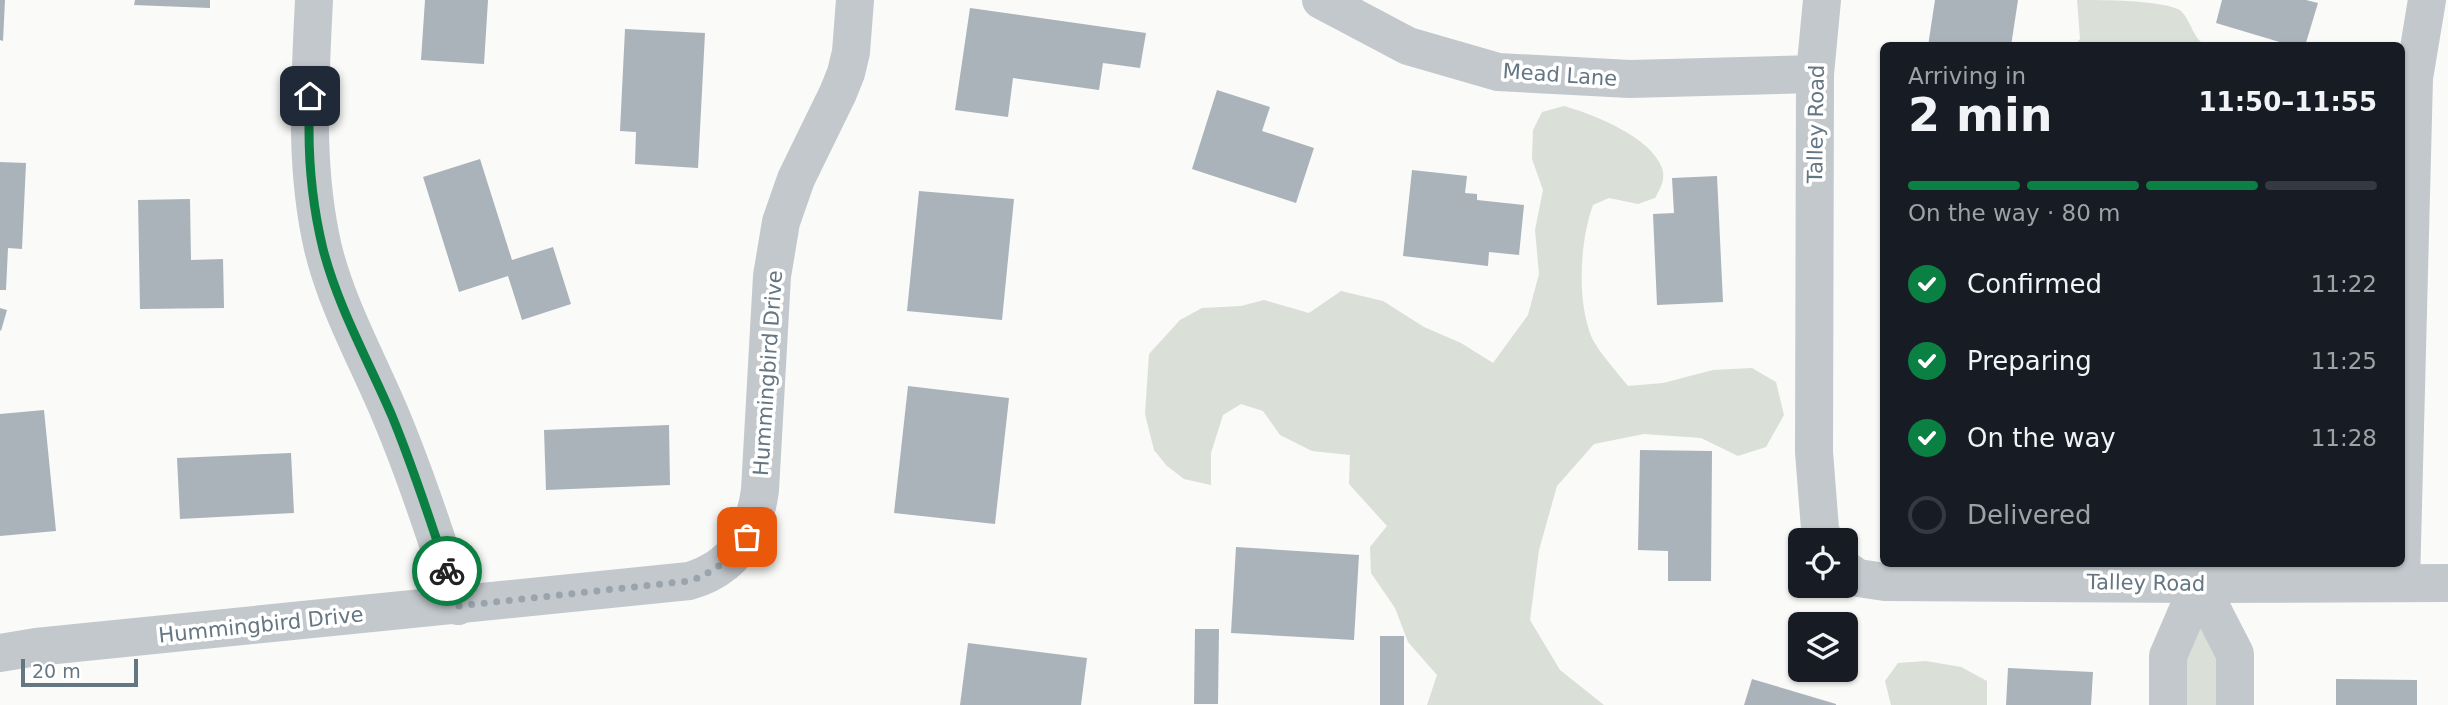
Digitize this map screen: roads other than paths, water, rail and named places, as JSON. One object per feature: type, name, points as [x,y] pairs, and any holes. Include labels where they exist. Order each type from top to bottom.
[{"type":"street","points":[[314,0],[309,120],[313,197],[324,251],[342,304],[392,417],[428,511],[458,606]]},
{"type":"street","name":"Hummingbird Drive","points":[[0,653],[36,647],[689,581],[705,576],[720,566],[736,553],[757,514],[772,276],[780,222],[791,189],[846,73],[851,52],[855,0]]},
{"type":"street","name":"Mead Lane","points":[[1321,0],[1408,46],[1498,72],[1630,79],[1815,74]]},
{"type":"street","name":"Talley Road","points":[[1820,528],[1814,452],[1815,74],[1822,0]]},
{"type":"street","points":[[2405,428],[2414,78],[2427,0]]},
{"type":"street","points":[[2401,567],[2401,583]]},
{"type":"street","name":"Talley Road","points":[[1858,578],[1885,582],[2448,583]]},
{"type":"street","points":[[2168,705],[2168,656],[2199,584]]},
{"type":"street","points":[[2199,584],[2235,654],[2235,705]]}]
